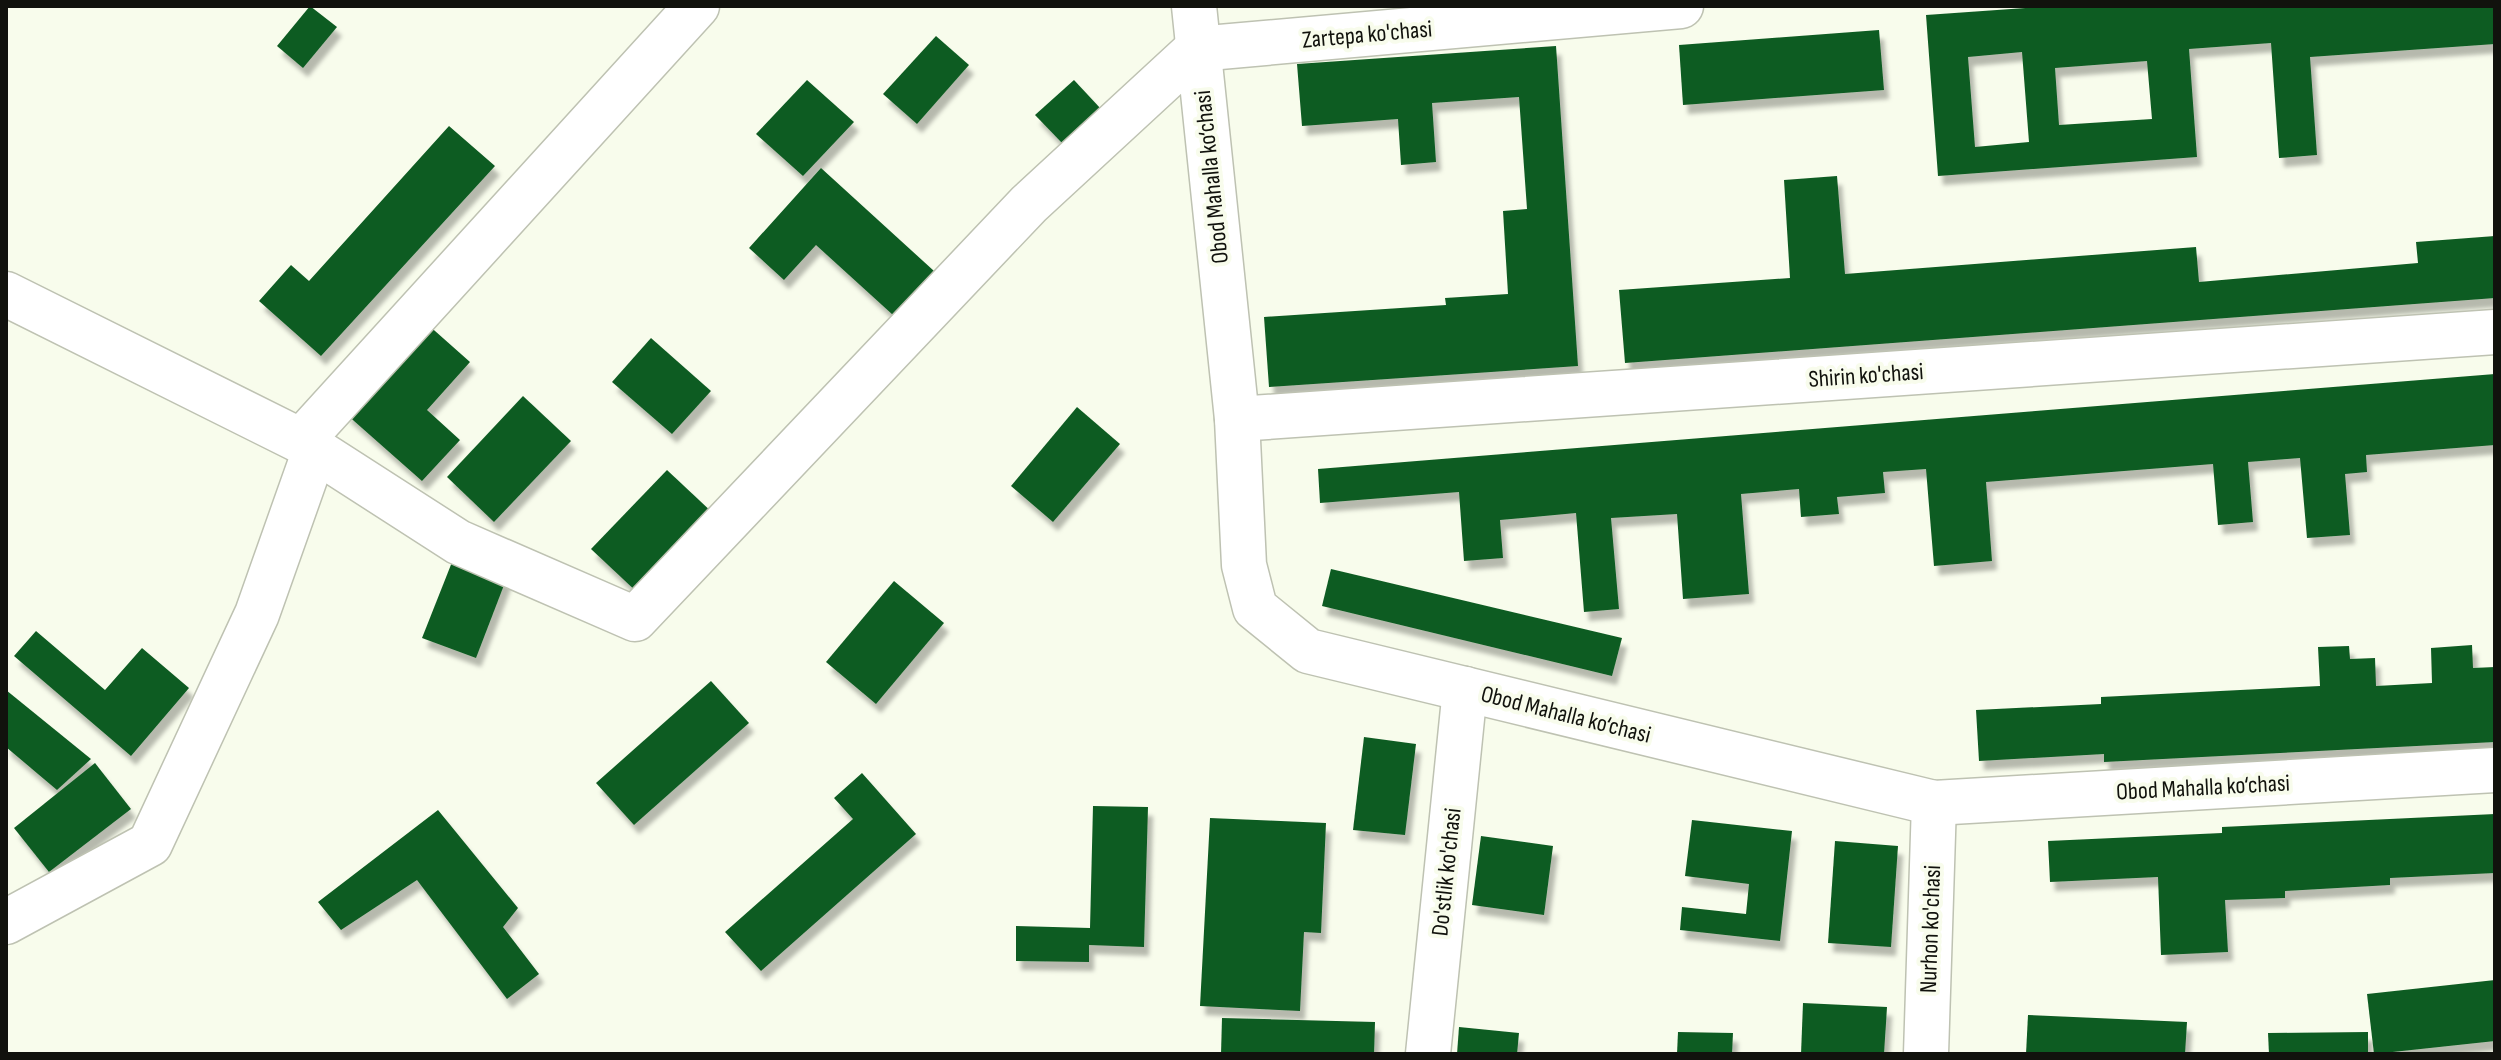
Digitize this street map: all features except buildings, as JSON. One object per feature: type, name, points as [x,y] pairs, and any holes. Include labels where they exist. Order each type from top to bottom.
[{"type":"street","points":[[6,922],[150,844],[257,614],[308,446],[697,6]]},
{"type":"street","name":"Obod Mahalla ko‘chasi","points":[[1194,6],[1237,419],[1244,565],[1255,608],[1308,651],[1934,803],[2495,770]]},
{"type":"street","name":"Zartepa ko'chasi","points":[[1197,49],[1681,6]]},
{"type":"street","points":[[6,294],[308,446],[458,542],[635,619],[1029,204],[1197,49]]},
{"type":"street","name":"Shirin ko'chasi","points":[[1237,419],[2495,332]]},
{"type":"street","name":"Do'stlik ko'chasi","points":[[1428,1054],[1465,689]]},
{"type":"street","name":"Nurhon ko'chasi","points":[[1926,1054],[1934,803]]}]
